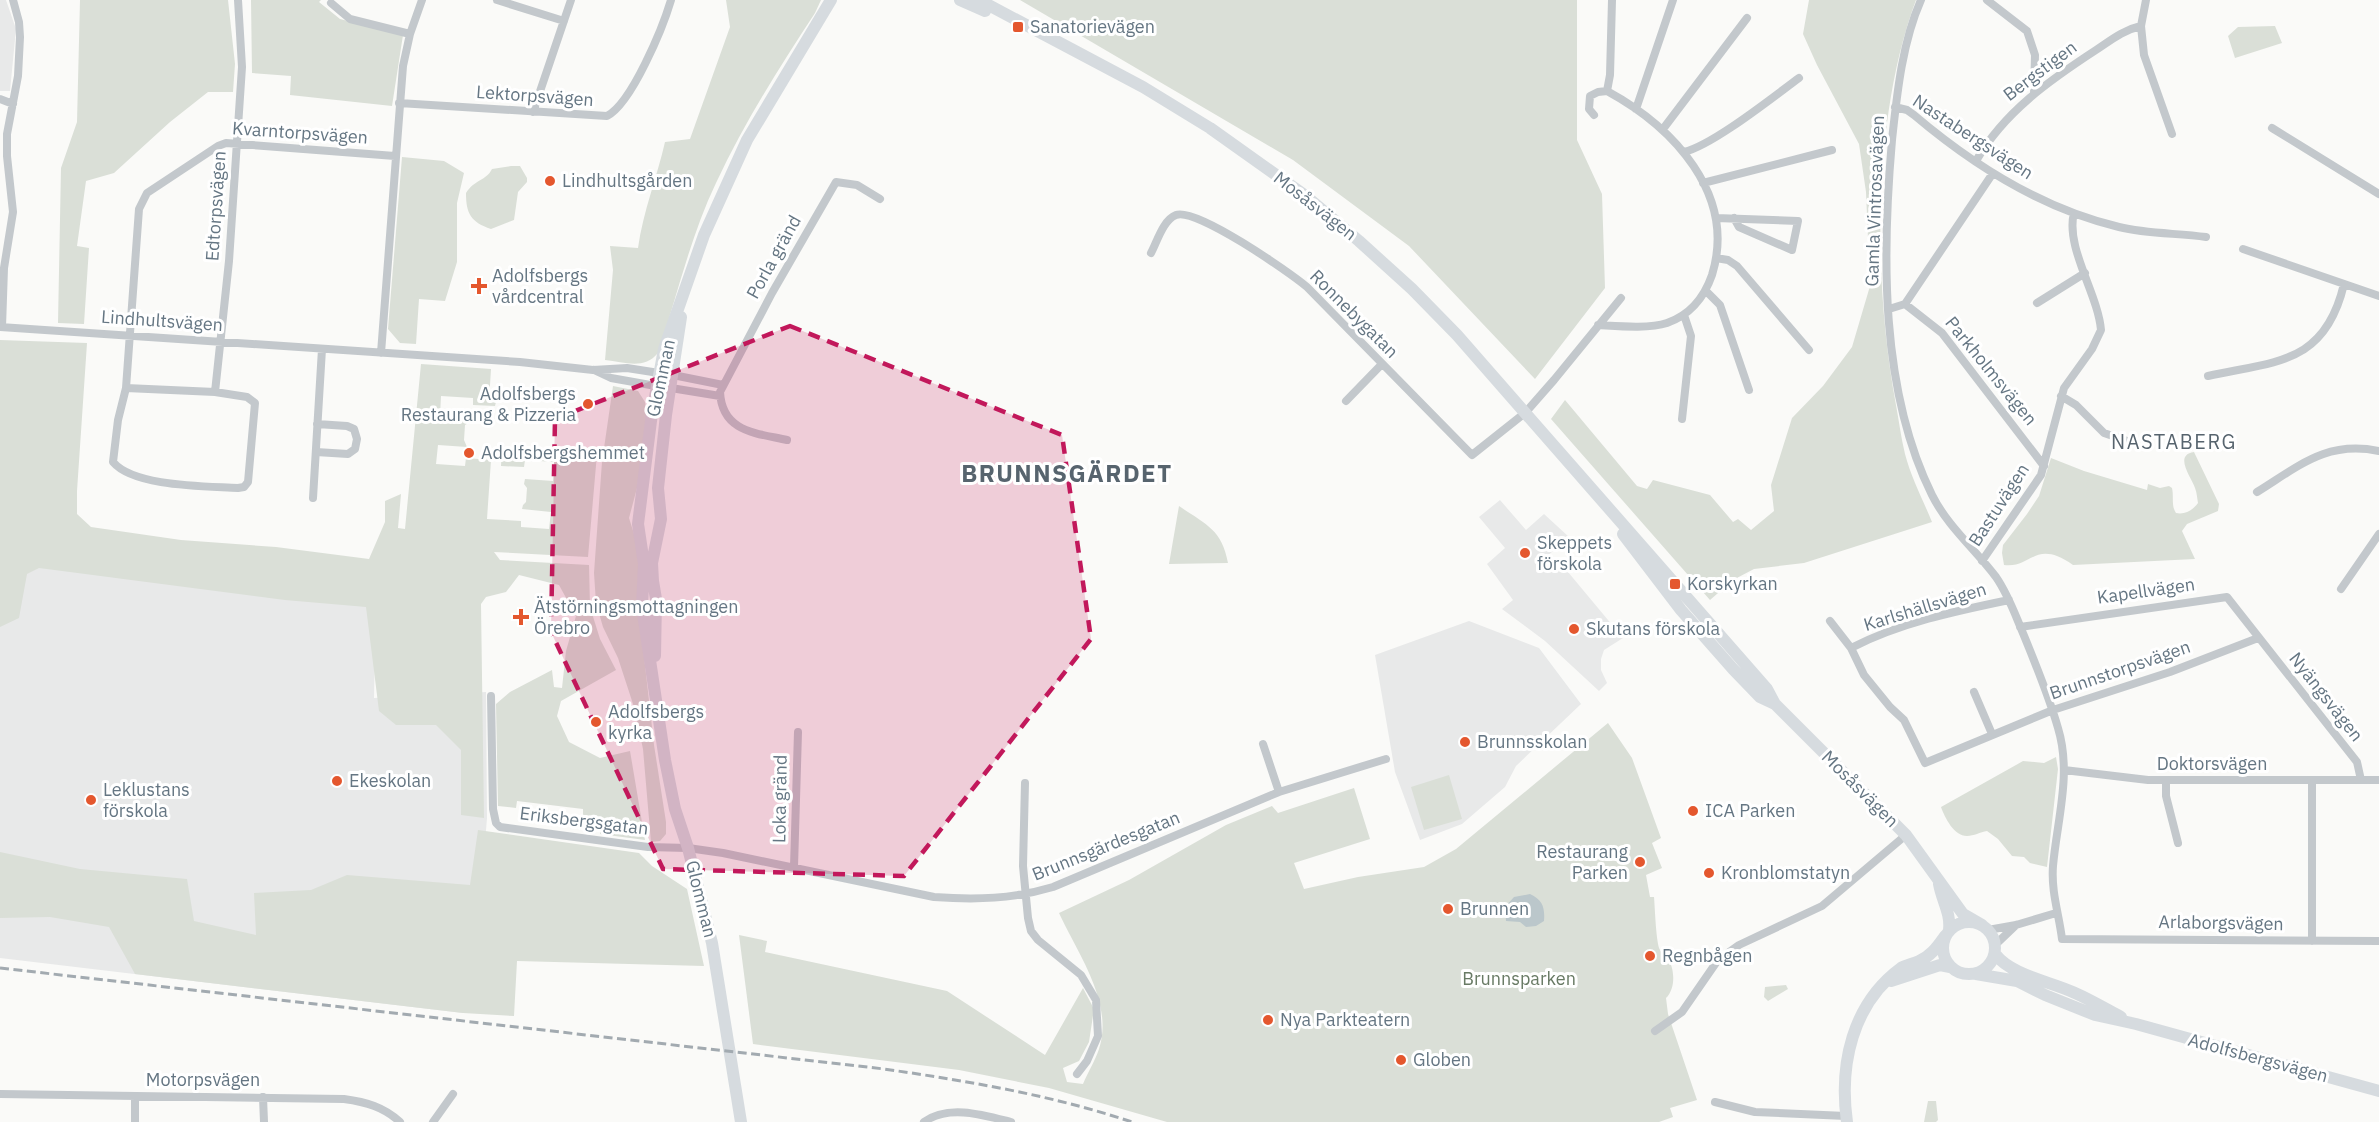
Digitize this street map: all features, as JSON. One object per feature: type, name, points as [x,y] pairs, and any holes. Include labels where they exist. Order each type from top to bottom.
[{"type":"main road","name":"Glomman","points":[[741,1122],[712,943],[688,848],[675,809],[660,728],[642,607],[644,564],[638,524],[664,349],[704,235],[747,141],[831,0]]},
{"type":"main road","name":"Mosåsvägen","points":[[979,0],[1143,87],[1210,128],[1306,197],[1412,289],[1457,335],[1767,689],[1775,704],[1906,835],[1963,914],[1985,927]]},
{"type":"main road","name":"Mosåsvägen","points":[[963,1],[1066,47]]},
{"type":"main road","name":"Glomman","points":[[654,678],[656,599],[652,581],[653,549],[660,527],[658,488],[685,293]]},
{"type":"main road","points":[[658,379],[672,381]]},
{"type":"main road","name":"Mosåsvägen","points":[[1938,880],[1949,916],[1947,933]]},
{"type":"main road","points":[[1847,1119],[1847,1056],[1860,1014],[1873,995],[1902,968],[1932,954],[1947,933],[1963,923],[1973,922],[1985,927],[1994,937],[1995,950],[1986,969],[1976,974],[1961,973],[1940,965],[1887,982]]},
{"type":"main road","points":[[1947,933],[1943,943],[1944,957],[1950,967]]},
{"type":"main road","name":"Adolfsbergsvägen","points":[[1995,950],[1999,960],[2016,970],[2078,994],[2136,1024]]},
{"type":"main road","name":"Adolfsbergsvägen","points":[[1976,974],[2017,981],[2045,995],[2095,1014],[2379,1091]]},
{"type":"street","points":[[1,327],[4,268],[13,220],[6,145],[18,76],[20,37],[19,22],[13,0]]},
{"type":"street","name":"Edtorpsvägen","points":[[215,392],[237,144],[242,58],[238,0]]},
{"type":"street","points":[[381,353],[403,66],[410,34],[422,0]]},
{"type":"street","points":[[497,0],[564,21]]},
{"type":"street","points":[[533,112],[571,0]]},
{"type":"street","name":"Lektorpsvägen","points":[[399,104],[592,117],[607,116],[612,114],[635,81],[654,48],[671,0]]},
{"type":"street","points":[[1607,91],[1610,75],[1612,0]]},
{"type":"street","points":[[1636,109],[1672,0]]},
{"type":"street","name":"Gamla Vintrosavägen","points":[[1921,0],[1907,43],[1895,107],[1887,218],[1889,309],[1900,397],[1918,464],[1943,514],[1996,577],[2009,600],[2053,710],[2062,743],[2064,770],[2061,818],[2053,866],[2056,913],[2062,939]]},
{"type":"street","points":[[1987,0],[2027,31],[2036,55],[2034,94]]},
{"type":"street","points":[[2146,0],[2141,26],[2148,70],[2172,134]]},
{"type":"street","points":[[331,3],[350,19],[410,34]]},
{"type":"street","points":[[1663,129],[1747,18]]},
{"type":"street","name":"Bergstigen","points":[[1976,161],[2000,126],[2034,94],[2123,32],[2141,26]]},
{"type":"street","points":[[1684,152],[1691,151],[1727,129],[1799,78]]},
{"type":"street","points":[[1594,115],[1589,109],[1590,96],[1607,91],[1663,129],[1684,152],[1703,183],[1716,218],[1716,258],[1706,291],[1684,315],[1661,325],[1598,326]]},
{"type":"street","points":[[0,99],[13,104]]},
{"type":"street","name":"Nastabergsvägen","points":[[1895,107],[1907,110],[1958,151],[1993,173],[2033,195],[2074,213],[2139,231],[2206,237]]},
{"type":"street","points":[[2272,128],[2379,194]]},
{"type":"street","name":"Kvarntorpsvägen","points":[[131,336],[141,201],[153,188],[218,146],[237,144],[395,156]]},
{"type":"street","points":[[1703,183],[1832,150]]},
{"type":"street","points":[[1889,309],[1905,303],[1993,173]]},
{"type":"street","name":"Porla gränd","points":[[721,391],[772,293],[836,182],[857,185],[880,199]]},
{"type":"street","name":"Ronnebygatan","points":[[1151,253],[1167,222],[1174,215],[1182,213],[1193,216],[1240,241],[1288,272],[1307,288],[1472,455],[1525,413]]},
{"type":"street","name":"Bastuvägen","points":[[1982,561],[2036,483],[2044,466],[2061,396],[2068,379],[2092,349],[2101,330],[2072,230],[2074,213]]},
{"type":"street","points":[[1716,218],[1734,218],[1798,221],[1792,250],[1739,227],[1734,218]]},
{"type":"street","points":[[2243,249],[2379,296]]},
{"type":"street","points":[[1716,258],[1728,260],[1737,266],[1809,350]]},
{"type":"street","points":[[2037,303],[2085,273]]},
{"type":"street","points":[[2208,376],[2274,363],[2300,353],[2313,344],[2330,322],[2344,284]]},
{"type":"street","points":[[1706,291],[1720,305],[1749,390]]},
{"type":"street","points":[[1525,413],[1621,298]]},
{"type":"street","name":"Parkholmsvägen","points":[[1905,303],[1942,333],[2044,466]]},
{"type":"street","points":[[1682,419],[1691,336],[1684,315]]},
{"type":"street","name":"Lindhultsvägen","points":[[1,327],[520,362],[593,370],[611,378],[658,379]]},
{"type":"street","points":[[126,388],[215,392],[247,397],[255,404],[248,482],[244,487],[204,486],[153,480],[120,471],[113,462],[118,420],[126,388],[131,336]]},
{"type":"street","points":[[313,498],[322,349]]},
{"type":"street","points":[[1346,401],[1381,364]]},
{"type":"street","points":[[672,381],[721,391],[720,404],[727,417],[739,428],[787,440]]},
{"type":"street","points":[[2061,396],[2076,405],[2104,434],[2133,443]]},
{"type":"street","points":[[316,452],[348,454],[355,449],[357,440],[354,429],[347,426],[317,424]]},
{"type":"street","points":[[2257,492],[2317,455],[2336,449],[2356,447],[2379,452]]},
{"type":"street","points":[[2341,590],[2379,534]]},
{"type":"street","name":"Kapellvägen","points":[[2020,627],[2227,597],[2258,638]]},
{"type":"street","name":"Karlshällsvägen","points":[[1851,648],[1867,640],[1945,615],[2009,600]]},
{"type":"street","name":"Karlshällsvägen","points":[[1830,621],[1851,648],[1864,675],[1890,707],[1904,720],[1925,763]]},
{"type":"street","name":"Brunnstorpsvägen","points":[[1925,763],[2053,710],[2170,672],[2258,638]]},
{"type":"street","name":"Nyängsvägen","points":[[2258,638],[2357,762],[2361,780]]},
{"type":"street","points":[[1974,692],[1992,734]]},
{"type":"street","name":"Eriksbergsgatan","points":[[491,696],[493,809],[496,823],[500,827],[648,847],[688,848]]},
{"type":"street","name":"Loka gränd","points":[[794,867],[798,732]]},
{"type":"street","points":[[1263,744],[1279,792]]},
{"type":"street","name":"Brunnsgärdesgatan","points":[[688,848],[794,867],[934,897],[986,900],[1026,895],[1064,883],[1279,792],[1386,759]]},
{"type":"street","name":"Doktorsvägen","points":[[2064,770],[2148,780],[2361,780]]},
{"type":"street","points":[[2166,780],[2166,796],[2178,843]]},
{"type":"street","points":[[2361,780],[2379,780]]},
{"type":"street","points":[[2312,781],[2312,940]]},
{"type":"street","points":[[1025,783],[1023,866],[1031,931],[1038,940],[1081,975],[1096,1000],[1098,1036],[1087,1061],[1077,1074]]},
{"type":"street","points":[[1655,1030],[1682,1012],[1718,960],[1739,945],[1822,906],[1906,835]]},
{"type":"street","points":[[1985,927],[2016,925],[2056,913]]},
{"type":"street","points":[[1995,950],[2016,925]]},
{"type":"street","name":"Arlaborgsvägen","points":[[2062,939],[2379,941]]},
{"type":"street","name":"Motorpsvägen","points":[[0,1094],[319,1098],[366,1102],[381,1108],[400,1122]]},
{"type":"street","points":[[433,1122],[453,1094]]},
{"type":"street","points":[[135,1096],[135,1122]]},
{"type":"street","points":[[263,1097],[264,1122]]},
{"type":"street","points":[[1715,1102],[1755,1112],[1847,1119]]},
{"type":"street","points":[[924,1122],[942,1113],[962,1112],[1011,1122]]},
{"type":"highlighted area","points":[[790,326],[1062,435],[1091,639],[904,876],[663,869],[551,632],[555,419]]},
{"type":"shaded area","points":[[0,0],[6,0],[16,29],[10,91],[0,91]]},
{"type":"shaded area","points":[[1500,500],[1526,530],[1544,514],[1569,537],[1545,558],[1556,572],[1563,566],[1623,638],[1604,650],[1601,670],[1607,683],[1599,691],[1545,641],[1502,609],[1513,600],[1487,564],[1505,548],[1479,517]]},
{"type":"shaded area","name":"Ekeskolan","points":[[0,551],[376,593],[374,698],[486,692],[487,818],[482,879],[463,1013],[0,958]]},
{"type":"shaded area","name":"Brunnsskolan","points":[[1469,621],[1539,648],[1581,704],[1516,766],[1505,787],[1462,824],[1420,840],[1395,772],[1375,655]]},
{"type":"shaded area","points":[[1530,894],[1542,905],[1544,921],[1536,926],[1526,927],[1520,922],[1506,921],[1505,907],[1514,897]]},
{"type":"green space","points":[[80,0],[228,0],[235,64],[233,92],[208,92],[170,122],[114,173],[86,181],[77,246],[89,248],[84,324],[58,323],[61,168],[77,122]]},
{"type":"green space","points":[[251,0],[321,0],[319,2],[340,19],[403,35],[392,106],[290,95],[291,76],[252,73]]},
{"type":"green space","points":[[726,0],[821,0],[750,117],[716,183],[691,246],[658,353],[647,362],[640,363],[605,360],[613,270],[610,246],[638,248],[643,221],[665,142],[690,139],[730,27]]},
{"type":"green space","points":[[1020,0],[1577,0],[1577,140],[1602,194],[1605,288],[1535,379],[1409,246],[1293,160]]},
{"type":"green space","points":[[1809,0],[1916,0],[1902,46],[1891,96],[1884,148],[1881,254],[1888,357],[1902,442],[1910,471],[1932,522],[1804,563],[1754,569],[1733,580],[1710,600],[1551,419],[1565,400],[1637,486],[1647,489],[1653,480],[1710,495],[1733,522],[1738,519],[1751,530],[1774,511],[1771,485],[1792,418],[1823,386],[1852,347],[1870,286],[1866,192],[1859,144],[1803,34]]},
{"type":"green space","points":[[2275,26],[2282,43],[2235,58],[2228,36],[2238,27]]},
{"type":"green space","points":[[402,157],[444,161],[464,173],[457,203],[457,262],[445,301],[419,299],[416,344],[400,343],[388,329]]},
{"type":"green space","points":[[520,166],[527,182],[518,192],[514,220],[491,229],[471,216],[466,193],[492,169]]},
{"type":"green space","points":[[0,340],[87,343],[77,514],[91,527],[181,540],[276,547],[369,559],[385,522],[385,501],[401,494],[398,528],[405,529],[421,364],[491,369],[489,401],[496,402],[495,406],[473,405],[473,398],[441,396],[440,416],[470,418],[470,422],[465,425],[464,440],[467,447],[438,445],[436,464],[465,466],[466,458],[491,460],[487,519],[521,521],[521,527],[549,529],[551,512],[522,509],[526,502],[525,479],[553,481],[554,462],[525,460],[524,467],[501,466],[502,447],[597,454],[588,557],[494,552],[500,560],[589,565],[590,607],[600,639],[616,670],[561,701],[557,716],[569,742],[600,758],[630,751],[645,840],[600,834],[600,821],[583,817],[583,809],[517,801],[516,808],[498,806],[496,704],[510,692],[552,670],[554,687],[562,688],[566,651],[576,616],[559,585],[519,575],[506,592],[486,597],[481,604],[484,818],[461,815],[461,750],[436,725],[396,725],[379,711],[366,607],[285,600],[39,568],[27,574],[19,618],[0,627]]},
{"type":"green space","points":[[613,386],[638,391],[645,402],[647,423],[637,488],[629,518],[641,556],[638,603],[654,745],[666,822],[666,834],[660,841],[651,842],[643,749],[634,707],[596,603],[594,573],[602,462]]},
{"type":"green space","points":[[2194,452],[2219,504],[2218,511],[2187,524],[2182,531],[2195,559],[2073,565],[2060,557],[2042,554],[2021,563],[2004,565],[2003,545],[2039,496],[2051,458],[2084,471],[2147,490],[2148,484],[2160,488],[2169,486],[2172,488],[2174,510],[2176,513],[2183,513],[2194,508],[2198,503],[2196,490],[2184,462],[2188,454]]},
{"type":"green space","points":[[1179,506],[1211,528],[1221,542],[1228,563],[1169,564]]},
{"type":"green space","name":"Brunnsparken","points":[[1608,723],[1632,758],[1661,838],[1652,843],[1662,868],[1646,875],[1650,897],[1654,897],[1659,946],[1670,962],[1673,972],[1672,989],[1666,998],[1668,1014],[1697,1100],[1670,1108],[1673,1117],[1659,1122],[1167,1122],[1049,1088],[959,1070],[753,1044],[739,935],[767,941],[765,952],[947,991],[1045,1055],[1083,988],[1094,1009],[1089,1042],[1079,1061],[1063,1068],[1067,1082],[1083,1084],[1099,1049],[1102,1014],[1092,979],[1059,913],[1129,880],[1226,825],[1272,806],[1278,813],[1354,788],[1370,839],[1294,863],[1304,889],[1358,877],[1424,867],[1456,849]]},
{"type":"green space","points":[[2056,757],[2058,769],[2047,867],[2030,863],[2024,857],[2012,856],[1998,839],[1987,831],[1970,836],[1962,835],[1954,830],[1948,821],[1941,807],[2023,761],[2044,763]]},
{"type":"green space","points":[[1449,775],[1462,819],[1424,830],[1411,787]]},
{"type":"green space","points":[[478,830],[639,853],[652,866],[687,889],[704,966],[517,961],[514,1016],[463,1013],[135,974],[109,927],[50,917],[0,918],[0,852],[80,869],[187,879],[194,921],[256,935],[254,893],[311,890],[347,875],[470,885]]},
{"type":"green space","points":[[1786,985],[1788,989],[1768,1001],[1764,997],[1765,987]]},
{"type":"green space","points":[[1928,1101],[1936,1101],[1938,1120],[1936,1122],[1924,1122]]},
{"type":"railway","points":[[0,968],[884,1069],[1009,1090],[1102,1112],[1132,1122]]},
{"type":"place","name":"Sanatorievägen","points":[[1018,27]]},
{"type":"place","name":"Lindhultsgården","points":[[550,181]]},
{"type":"place","name":"Adolfsbergs vårdcentral","points":[[479,286]]},
{"type":"place","name":"Adolfsbergs Restaurang & Pizzeria","points":[[588,404]]},
{"type":"place","name":"Adolfsbergshemmet","points":[[469,453]]},
{"type":"place","name":"Skeppets förskola","points":[[1525,553]]},
{"type":"place","name":"Korskyrkan","points":[[1675,584]]},
{"type":"place","name":"Ätstörningsmottagningen Örebro","points":[[521,617]]},
{"type":"place","name":"Skutans förskola","points":[[1574,629]]},
{"type":"place","name":"Adolfsbergs kyrka","points":[[596,722]]},
{"type":"place","name":"Brunnsskolan","points":[[1465,742]]},
{"type":"place","name":"Ekeskolan","points":[[337,781]]},
{"type":"place","name":"Leklustans förskola","points":[[91,800]]},
{"type":"place","name":"ICA Parken","points":[[1693,811]]},
{"type":"place","name":"Restaurang Parken","points":[[1640,862]]},
{"type":"place","name":"Kronblomstatyn","points":[[1709,873]]},
{"type":"place","name":"Brunnen","points":[[1448,909]]},
{"type":"place","name":"Regnbågen","points":[[1650,956]]},
{"type":"place","name":"Nya Parkteatern","points":[[1268,1020]]},
{"type":"place","name":"Globen","points":[[1401,1060]]},
{"type":"district","name":"NASTABERG","points":[[2174,442]]},
{"type":"district","name":"BRUNNSGÄRDET","points":[[1067,474]]}]
